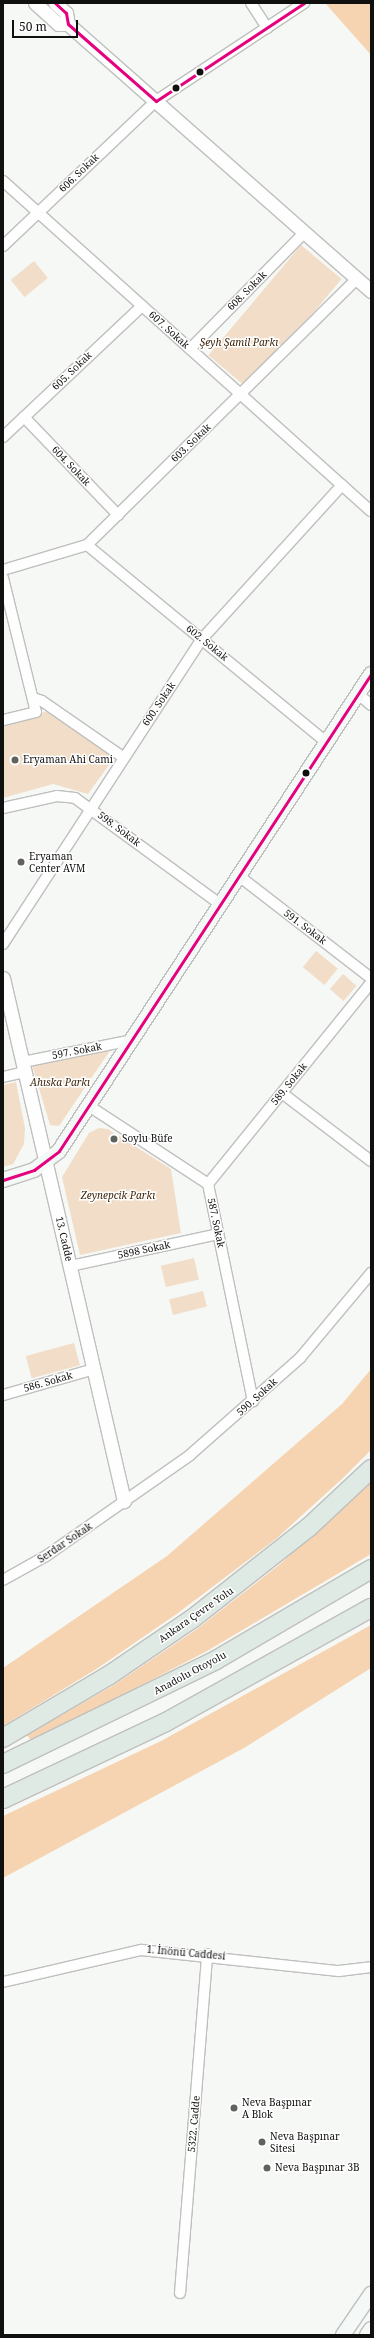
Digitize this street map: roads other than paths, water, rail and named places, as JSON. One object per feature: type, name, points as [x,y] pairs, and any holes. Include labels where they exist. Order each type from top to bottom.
[{"type":"highway","name":"Ankara Çevre Yolu","points":[[3,1738],[108,1676],[192,1619],[309,1527],[371,1469]]},
{"type":"highway","name":"Anadolu Otoyolu","points":[[3,1764],[202,1667],[371,1569]]},
{"type":"highway","points":[[3,1799],[166,1722],[371,1608]]},
{"type":"main road","points":[[3,1180],[47,1162],[60,1151],[371,674]]},
{"type":"main road","points":[[343,2335],[371,2294]]},
{"type":"main road","points":[[367,2335],[371,2330]]},
{"type":"street","points":[[35,3],[58,24],[68,24]]},
{"type":"street","points":[[55,3],[66,13],[68,24],[371,291]]},
{"type":"street","points":[[252,3],[267,28]]},
{"type":"street","name":"606. Sokak","points":[[3,246],[156,101],[304,3]]},
{"type":"street","name":"607. Sokak","points":[[3,181],[371,511]]},
{"type":"street","name":"608. Sokak","points":[[190,349],[305,232]]},
{"type":"street","name":"603. Sokak","points":[[3,570],[87,545],[241,395],[357,279]]},
{"type":"street","name":"605. Sokak","points":[[3,437],[142,306]]},
{"type":"street","name":"604. Sokak","points":[[24,418],[118,515]]},
{"type":"street","name":"600. Sokak","points":[[3,944],[90,807],[202,639],[342,485]]},
{"type":"street","name":"602. Sokak","points":[[87,545],[326,742]]},
{"type":"street","points":[[3,578],[36,712],[3,720]]},
{"type":"street","points":[[358,694],[371,704]]},
{"type":"street","points":[[33,698],[42,701],[123,757]]},
{"type":"street","name":"598. Sokak","points":[[3,808],[62,796],[90,807],[220,904]]},
{"type":"street","name":"591. Sokak","points":[[238,876],[371,978]]},
{"type":"street","name":"13. Cadde","points":[[3,978],[47,1162],[124,1501]]},
{"type":"street","name":"589. Sokak","points":[[208,1184],[371,983]]},
{"type":"street","name":"597. Sokak","points":[[3,1077],[24,1067],[132,1040]]},
{"type":"street","points":[[282,1093],[371,1161]]},
{"type":"street","name":"587. Sokak","points":[[89,1106],[208,1184],[253,1402]]},
{"type":"street","name":"5898 Sokak","points":[[70,1266],[218,1234]]},
{"type":"street","name":"590. Sokak","points":[[124,1501],[190,1455],[253,1402],[334,1322],[371,1273]]},
{"type":"street","name":"586. Sokak","points":[[3,1395],[94,1369]]},
{"type":"street","name":"Serdar Sokak","points":[[3,1580],[46,1556],[124,1501]]},
{"type":"street","name":"1. İnönü Caddesi","points":[[3,1982],[141,1950],[207,1954],[339,1971],[371,1967]]},
{"type":"street","name":"5322. Cadde","points":[[180,2293],[207,1954]]},
{"type":"place","name":"Eryaman Ahi Cami","points":[[15,760]]},
{"type":"place","name":"Eryaman Center AVM","points":[[21,862]]},
{"type":"place","name":"Soylu Büfe","points":[[114,1139]]},
{"type":"place","name":"Neva Başpınar A Blok","points":[[234,2108]]},
{"type":"place","name":"Neva Başpınar Sitesi","points":[[262,2142]]},
{"type":"place","name":"Neva Başpınar 3B","points":[[267,2168]]},
{"type":"park label","name":"Şeyh Şamil Parkı","points":[[239,343]]},
{"type":"park label","name":"Ahıska Parkı","points":[[60,1083]]},
{"type":"park label","name":"Zeynepcik Parkı","points":[[118,1196]]}]
